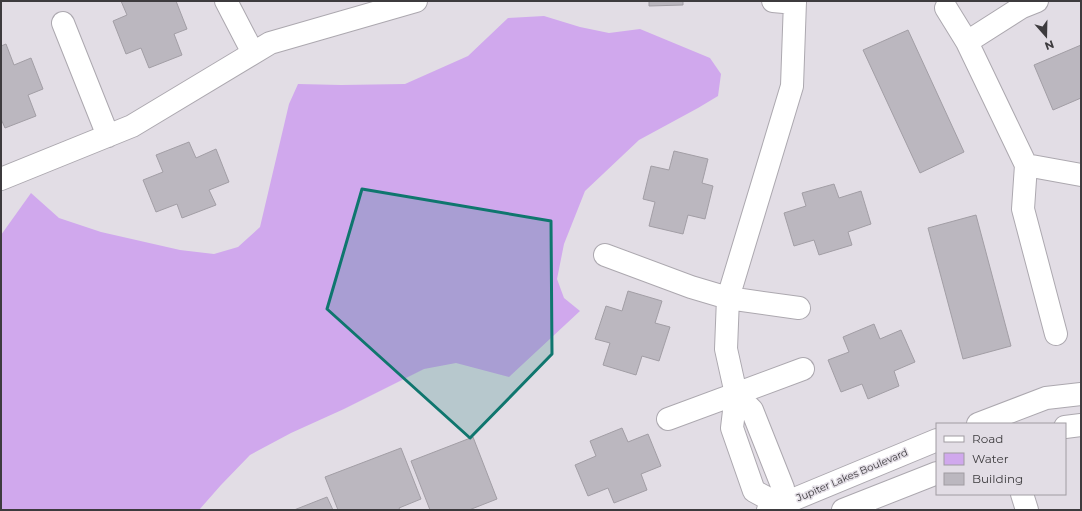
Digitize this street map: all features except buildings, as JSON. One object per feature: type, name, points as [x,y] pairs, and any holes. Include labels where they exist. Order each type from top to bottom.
[{"type":"street","points":[[226,1],[253,53]]},
{"type":"street","points":[[772,1],[795,2],[792,86],[728,298],[726,349],[736,394],[732,428],[754,491],[777,508]]},
{"type":"street","points":[[968,42],[1022,7],[1037,1]]},
{"type":"street","points":[[1,179],[132,126],[270,43],[410,2]]},
{"type":"street","points":[[946,8],[968,42],[1026,165],[1023,209],[1056,334]]},
{"type":"street","points":[[63,23],[108,136]]},
{"type":"street","points":[[1026,165],[1081,176]]},
{"type":"street","points":[[605,255],[691,287],[728,298],[799,308]]},
{"type":"street","points":[[668,419],[803,369]]},
{"type":"street","points":[[981,423],[1046,398],[1081,394]]},
{"type":"street","points":[[1066,427],[1081,425]]},
{"type":"street","name":"Jupiter Lakes Boulevard","points":[[777,508],[936,440]]},
{"type":"street","points":[[844,510],[936,473]]},
{"type":"street","points":[[1022,495],[1027,510]]},
{"type":"highlighted area","points":[[362,189],[551,221],[552,354],[470,438],[327,309]]},
{"type":"water","points":[[544,16],[580,27],[609,33],[640,29],[710,58],[721,74],[718,96],[639,140],[585,191],[564,244],[557,279],[564,298],[580,311],[509,377],[456,363],[424,369],[344,409],[291,433],[250,455],[199,510],[1,510],[1,235],[31,193],[59,218],[101,232],[180,250],[214,254],[238,247],[260,227],[289,104],[298,84],[405,84],[468,56],[508,18]]}]
